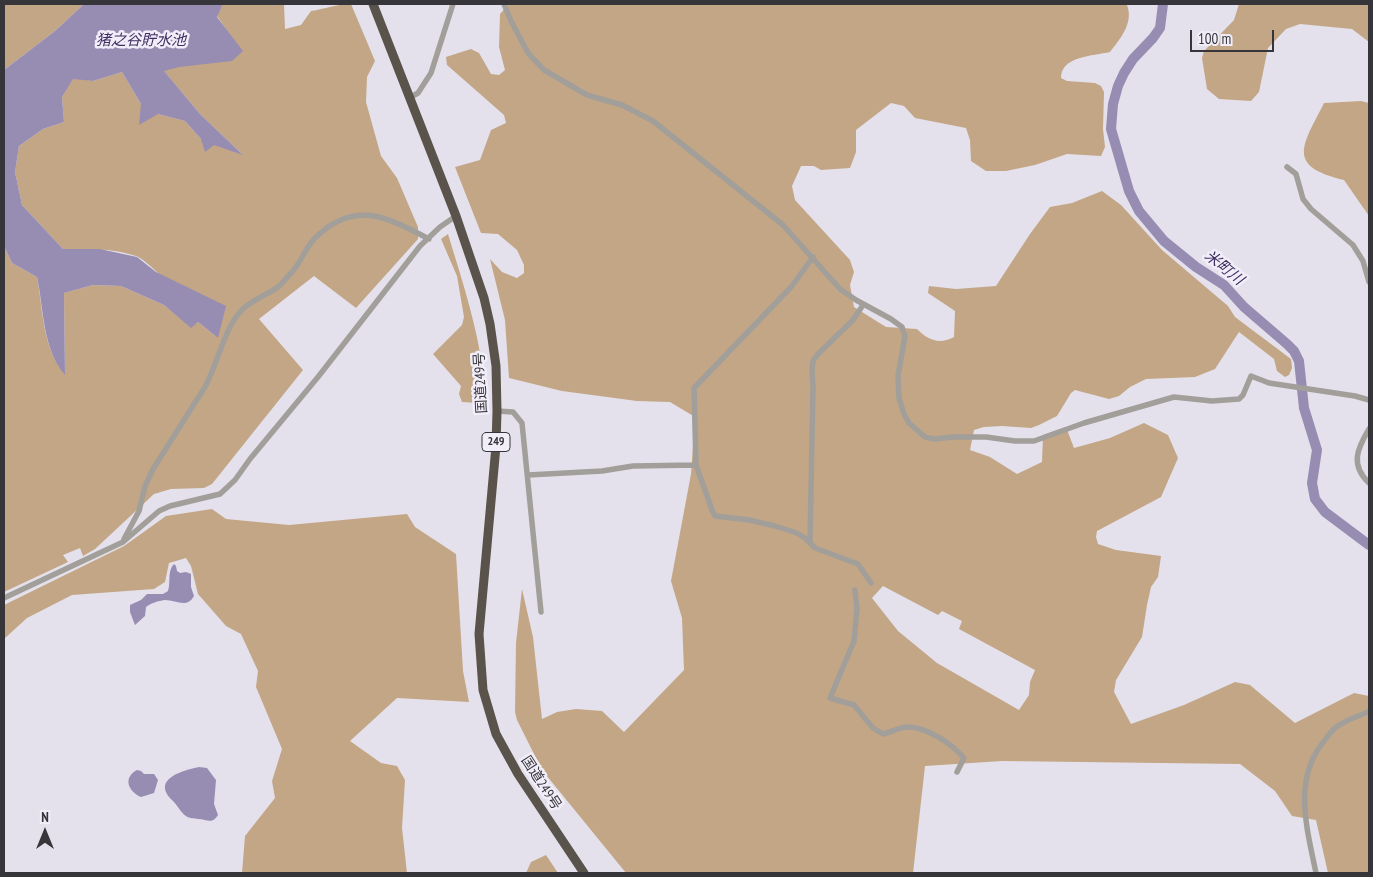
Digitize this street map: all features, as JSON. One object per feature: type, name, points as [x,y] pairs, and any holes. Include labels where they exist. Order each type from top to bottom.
[{"type":"highway","name":"国道249号","points":[[373,4],[456,216],[484,298],[490,324],[496,366],[497,412],[496,446],[479,634],[483,690],[496,734],[518,774],[584,873]]},
{"type":"street","points":[[410,97],[418,93],[431,72],[453,4]]},
{"type":"street","points":[[504,4],[528,53],[544,70],[588,96],[622,105],[653,121],[783,225],[840,289],[863,305],[891,319],[902,327],[906,336],[898,376],[900,398],[904,414],[909,423],[921,434],[934,439],[986,437],[1015,441],[1034,441],[1084,422],[1174,398],[1212,401],[1239,399],[1243,395],[1251,376],[1269,383],[1355,396],[1369,400]]},
{"type":"street","points":[[1286,167],[1296,174],[1303,199],[1311,209],[1353,245],[1363,261],[1369,282]]},
{"type":"street","points":[[123,542],[139,511],[145,486],[152,469],[205,388],[232,322],[241,310],[278,287],[293,271],[314,239],[341,218],[350,215],[369,215],[398,223],[429,239]]},
{"type":"street","points":[[4,598],[123,542],[159,511],[170,506],[220,494],[235,480],[250,459],[333,359],[420,246],[440,227],[456,216]]},
{"type":"street","points":[[812,257],[792,286],[694,388],[696,465],[715,516],[776,526],[798,534],[815,548],[858,564],[871,583]]},
{"type":"street","points":[[810,542],[813,361],[853,320],[863,305]]},
{"type":"street","points":[[497,412],[513,412],[522,423],[541,612]]},
{"type":"street","points":[[1369,429],[1357,453],[1356,463],[1363,477],[1369,483]]},
{"type":"street","points":[[528,475],[602,471],[633,466],[696,465]]},
{"type":"street","points":[[855,590],[858,609],[854,641],[830,698],[854,705],[873,728],[883,734],[905,727],[930,733],[955,747],[964,758],[957,772]]},
{"type":"street","points":[[1316,873],[1305,810],[1304,792],[1306,778],[1312,760],[1320,745],[1330,733],[1341,724],[1369,711]]},
{"type":"shaded area","points":[[4,4],[84,4],[55,31],[4,70]]},
{"type":"shaded area","points":[[223,4],[284,4],[285,29],[301,25],[311,11],[351,4],[375,61],[367,77],[366,102],[381,156],[397,178],[418,227],[418,239],[356,308],[314,276],[259,319],[303,370],[212,484],[204,488],[171,489],[154,494],[95,549],[83,556],[80,548],[63,555],[68,562],[4,592],[4,246],[12,263],[37,277],[48,340],[57,364],[65,373],[64,293],[93,285],[121,286],[164,305],[191,327],[198,322],[218,338],[154,269],[136,256],[109,250],[63,249],[22,205],[15,172],[19,146],[43,129],[64,122],[62,97],[73,78],[93,81],[122,72],[141,104],[158,114],[185,121],[201,139],[242,154],[200,114],[163,70],[242,52],[217,16]]},
{"type":"shaded area","points":[[509,4],[1127,5],[1129,18],[1125,30],[1110,52],[1079,58],[1066,65],[1062,71],[1061,78],[1067,81],[1095,83],[1101,86],[1104,92],[1103,129],[1105,147],[1101,156],[1067,154],[1035,165],[1006,171],[986,171],[971,161],[970,140],[966,128],[915,118],[904,106],[891,103],[856,130],[856,152],[850,168],[821,170],[814,166],[801,166],[792,186],[795,200],[850,260],[854,272],[850,285],[854,307],[886,327],[917,329],[925,336],[943,341],[954,337],[955,311],[928,293],[929,286],[956,289],[996,286],[1050,207],[1072,203],[1102,191],[1121,205],[1162,250],[1228,306],[1235,317],[1291,359],[1292,368],[1289,375],[1285,377],[1277,371],[1274,359],[1239,332],[1215,369],[1195,377],[1146,379],[1130,387],[1119,396],[1109,399],[1075,390],[1071,393],[1057,416],[1039,425],[1031,428],[1002,426],[984,427],[974,430],[970,450],[990,457],[1017,474],[1042,462],[1043,435],[1066,427],[1074,448],[1110,438],[1144,423],[1168,435],[1178,458],[1161,497],[1097,531],[1098,544],[1116,550],[1161,556],[1158,577],[1151,587],[1142,637],[1116,680],[1114,692],[1131,724],[1184,705],[1235,682],[1250,685],[1295,723],[1354,693],[1369,696],[1369,873],[1328,873],[1316,820],[1292,816],[1275,791],[1240,764],[1002,761],[925,766],[913,873],[626,873],[542,770],[517,720],[515,712],[516,643],[522,589],[533,637],[542,719],[557,712],[576,709],[602,711],[624,732],[684,670],[682,618],[671,581],[691,474],[695,417],[670,402],[637,401],[562,391],[509,378],[505,320],[490,259],[502,272],[517,278],[524,273],[524,265],[517,250],[498,234],[481,233],[455,167],[480,160],[491,130],[506,123],[504,115],[447,65],[446,57],[471,49],[479,53],[491,74],[499,75],[505,70],[499,47],[500,14]],"holes":[[[883,586],[938,615],[942,611],[962,621],[959,629],[1035,670],[1030,682],[1029,695],[1019,710],[937,663],[898,631],[872,598]]]},
{"type":"shaded area","points":[[1239,4],[1369,4],[1369,42],[1352,29],[1300,24],[1286,29],[1268,48],[1259,92],[1251,101],[1219,99],[1207,89],[1202,58],[1204,51],[1234,20]]},
{"type":"shaded area","points":[[1361,101],[1369,103],[1369,216],[1344,180],[1313,168],[1306,161],[1304,152],[1310,131],[1324,103]]},
{"type":"shaded area","points":[[448,234],[472,315],[481,356],[485,398],[478,403],[462,402],[459,394],[461,386],[433,354],[462,325],[464,317],[457,276],[441,239]]},
{"type":"shaded area","points":[[212,509],[226,519],[289,525],[407,514],[415,527],[456,554],[463,671],[469,702],[397,698],[350,741],[381,763],[397,766],[405,780],[402,828],[407,873],[242,873],[245,836],[275,798],[272,781],[282,749],[256,687],[258,671],[241,634],[226,626],[198,594],[191,566],[186,558],[169,563],[165,582],[154,589],[72,595],[27,618],[4,639],[4,605],[124,546],[166,516]]},
{"type":"shaded area","points":[[546,855],[558,873],[526,873],[531,862]]},
{"type":"water","name":"猪之谷貯水池","points":[[84,4],[223,4],[217,17],[243,51],[232,61],[179,67],[164,71],[200,114],[243,155],[214,145],[205,152],[201,139],[185,121],[158,114],[139,125],[141,104],[122,72],[93,81],[73,79],[62,97],[64,122],[43,129],[19,146],[15,172],[22,205],[63,249],[100,249],[137,257],[156,272],[226,306],[218,338],[198,322],[191,328],[164,305],[121,286],[93,285],[64,293],[65,375],[57,364],[48,341],[37,277],[12,263],[4,246],[4,70],[55,31]]},
{"type":"water","points":[[174,564],[180,573],[186,572],[191,574],[191,587],[194,596],[185,603],[165,600],[153,603],[146,607],[145,616],[135,625],[130,612],[130,605],[141,600],[147,594],[163,594],[168,591],[170,573]]},
{"type":"water","points":[[199,767],[207,768],[216,780],[214,804],[218,815],[211,821],[186,816],[167,794],[165,787],[167,782],[177,774]]},
{"type":"water","points":[[137,770],[144,774],[154,774],[158,780],[154,793],[141,797],[133,792],[129,781],[132,773]]},
{"type":"waterway","name":"米町川","points":[[1163,4],[1160,28],[1133,59],[1124,73],[1113,104],[1111,129],[1129,191],[1139,211],[1164,241],[1196,267],[1224,285],[1244,307],[1294,351],[1299,361],[1304,408],[1317,450],[1312,483],[1315,499],[1325,512],[1369,545]]}]
